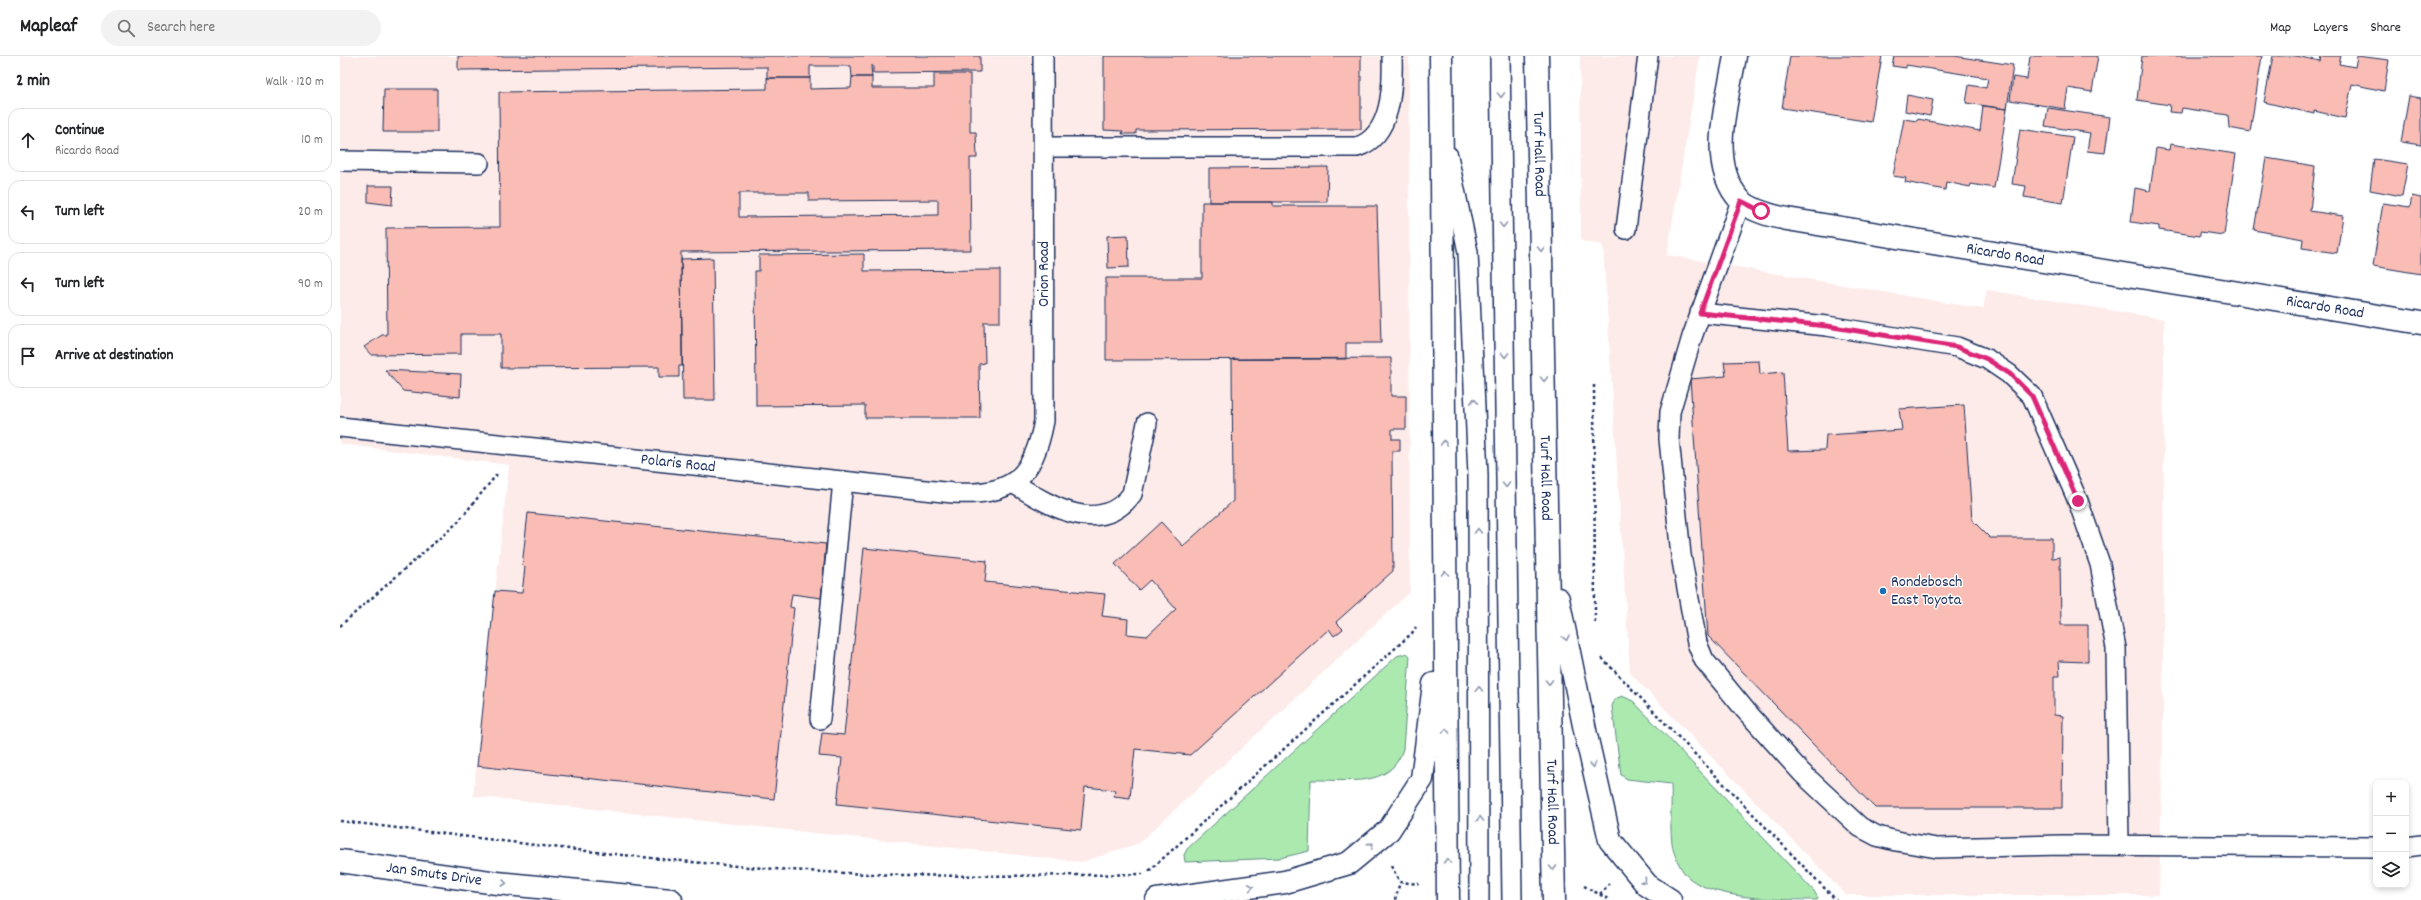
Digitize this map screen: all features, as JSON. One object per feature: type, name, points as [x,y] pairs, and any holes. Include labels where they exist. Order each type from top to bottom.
[{"type":"main road","points":[[1442,56],[1448,900]]},
{"type":"main road","name":"Turf Hall Road","points":[[1538,56],[1554,900]]},
{"type":"main road","name":"Ricardo Road","points":[[1735,56],[1721,156],[1730,186],[1741,201],[1761,211],[1787,219],[2421,323]]},
{"type":"main road","points":[[1547,545],[1586,735],[1610,840],[1647,885],[1670,900]]},
{"type":"main road","points":[[1157,900],[1285,882],[1349,863],[1388,830],[1422,779],[1445,598]]},
{"type":"main road","name":"Jan Smuts Drive","points":[[340,862],[497,883],[671,900]]},
{"type":"lane","name":"Orion Road","points":[[1014,483],[1034,458],[1044,421],[1043,56]]},
{"type":"lane","points":[[1044,147],[1357,147],[1364,145],[1376,135],[1385,117],[1389,105],[1392,56]]},
{"type":"lane","points":[[1500,56],[1512,900]]},
{"type":"lane","points":[[1626,229],[1648,56]]},
{"type":"lane","points":[[1442,128],[1468,252],[1478,475],[1479,900]]},
{"type":"lane","points":[[340,161],[479,163]]},
{"type":"lane","points":[[1741,201],[1700,313],[1676,385],[1670,412],[1669,439],[1681,555],[1696,643],[1708,665],[1746,711],[1802,773],[1860,827],[1877,836],[1937,848],[2119,845],[2373,847]]},
{"type":"lane","points":[[1700,313],[1827,326],[1957,347],[1987,359],[2010,374],[2032,396],[2078,501],[2100,564],[2116,648],[2119,845]]},
{"type":"lane","points":[[1014,483],[1063,511],[1088,515],[1112,512],[1126,502],[1132,494],[1147,423]]},
{"type":"lane","name":"Polaris Road","points":[[340,427],[969,494],[988,493],[1014,483]]},
{"type":"lane","points":[[820,719],[843,481]]},
{"type":"lane","points":[[2409,847],[2421,845]]},
{"type":"path","points":[[1594,385],[1596,629]]},
{"type":"path","points":[[340,626],[457,523],[518,447]]},
{"type":"path","points":[[1146,874],[1412,633],[1420,621]]},
{"type":"path","points":[[1599,662],[1598,655],[1836,900]]},
{"type":"path","points":[[340,821],[592,852],[708,864],[792,870],[971,877],[1154,874]]},
{"type":"path","points":[[1389,864],[1400,882],[1395,900]]},
{"type":"path","points":[[1400,882],[1424,885]]},
{"type":"path","points":[[1579,886],[1583,886],[1610,900]]},
{"type":"shaded area","points":[[340,56],[1409,56],[1410,592],[1139,843],[1082,862],[473,796],[509,465],[340,444]]},
{"type":"shaded area","points":[[1580,56],[1700,56],[1667,255],[1983,309],[1987,290],[2164,319],[2163,748],[2159,895],[1846,895],[1630,673],[1603,245],[1581,241]]},
{"type":"green space","points":[[1407,653],[1410,656],[1403,749],[1397,762],[1388,771],[1378,777],[1365,780],[1311,780],[1309,851],[1280,858],[1185,862],[1184,855],[1187,849],[1397,656]]},
{"type":"green space","points":[[1622,696],[1633,701],[1814,891],[1818,898],[1817,900],[1768,899],[1732,895],[1715,891],[1701,885],[1686,875],[1679,865],[1673,849],[1671,825],[1671,784],[1627,779],[1621,775],[1612,706],[1615,699]]},
{"type":"building","points":[[458,56],[980,56],[980,72],[873,73],[873,66],[871,66],[872,77],[852,77],[851,66],[810,66],[810,78],[767,78],[767,67],[458,70]]},
{"type":"building","points":[[1104,56],[1361,56],[1361,129],[1136,130],[1136,134],[1122,134],[1123,131],[1104,130]]},
{"type":"building","points":[[1790,56],[1882,56],[1871,122],[1782,108]]},
{"type":"building","points":[[1894,56],[1954,56],[2013,65],[2007,109],[1966,103],[1969,85],[1986,88],[1988,78],[1906,65],[1906,68],[1892,66]]},
{"type":"building","points":[[2030,56],[2098,56],[2092,92],[2068,88],[2065,109],[2010,100],[2013,77],[2027,79]]},
{"type":"building","points":[[2142,56],[2262,56],[2250,132],[2229,128],[2228,115],[2182,108],[2181,113],[2169,112],[2170,105],[2137,100]]},
{"type":"building","points":[[2273,56],[2296,56],[2320,61],[2321,56],[2341,56],[2339,64],[2355,67],[2357,56],[2389,60],[2384,91],[2352,84],[2345,118],[2314,111],[2314,114],[2264,102]]},
{"type":"building","points":[[934,74],[970,74],[970,132],[976,132],[977,158],[970,158],[971,250],[681,252],[682,366],[679,366],[679,377],[659,377],[659,367],[501,368],[501,334],[461,334],[461,354],[371,355],[364,347],[382,335],[387,335],[386,228],[500,227],[499,92],[767,89],[767,78],[810,78],[810,89],[851,88],[852,77],[872,77],[872,88],[934,88]],"holes":[[[739,193],[809,193],[809,201],[938,200],[938,215],[739,217]]]},
{"type":"building","points":[[384,89],[437,89],[437,132],[383,132]]},
{"type":"building","points":[[1907,95],[1933,100],[1930,116],[1905,111]]},
{"type":"building","points":[[2409,96],[2421,98],[2421,145],[2401,142]]},
{"type":"building","points":[[1983,106],[2007,109],[1994,188],[1971,184],[1970,187],[1946,182],[1945,190],[1905,182],[1906,178],[1893,176],[1904,119],[1917,121],[1918,119],[1980,131]]},
{"type":"building","points":[[2048,108],[2110,117],[2105,153],[2087,151],[2090,133],[2045,126]]},
{"type":"building","points":[[2020,129],[2073,137],[2063,203],[2024,197],[2026,186],[2012,184]]},
{"type":"building","points":[[2170,144],[2236,154],[2224,235],[2200,232],[2200,236],[2159,230],[2159,226],[2131,222],[2135,188],[2150,191],[2156,148],[2169,150]]},
{"type":"building","points":[[2266,158],[2315,166],[2310,211],[2343,216],[2337,253],[2302,248],[2303,239],[2254,230]]},
{"type":"building","points":[[2374,159],[2408,164],[2402,196],[2370,190]]},
{"type":"building","points":[[1328,167],[1327,202],[1209,202],[1209,168]]},
{"type":"building","points":[[368,186],[393,186],[392,205],[368,202]]},
{"type":"building","points":[[2412,196],[2421,198],[2421,274],[2373,266],[2383,203],[2410,207]]},
{"type":"building","points":[[1202,202],[1273,202],[1273,206],[1377,206],[1381,343],[1346,343],[1346,359],[1106,360],[1106,278],[1202,278]]},
{"type":"building","points":[[1128,235],[1129,267],[1108,268],[1107,236]]},
{"type":"building","points":[[864,254],[864,271],[1000,270],[1000,322],[984,322],[985,363],[979,364],[980,418],[865,418],[865,405],[756,406],[755,271],[759,271],[759,255]]},
{"type":"building","points":[[713,258],[715,400],[683,400],[681,259]]},
{"type":"building","points":[[1391,358],[1391,396],[1406,396],[1406,429],[1392,429],[1392,439],[1400,439],[1400,451],[1392,451],[1393,571],[1336,622],[1343,629],[1334,636],[1329,629],[1190,755],[1135,749],[1130,798],[1114,796],[1115,790],[1085,787],[1081,830],[837,804],[842,758],[819,756],[822,733],[844,735],[864,548],[987,561],[985,582],[1105,594],[1102,616],[1128,619],[1127,634],[1147,636],[1176,609],[1150,580],[1139,590],[1115,564],[1161,522],[1183,546],[1233,501],[1232,359]]},
{"type":"building","name":"Rondebosch East Toyota","points":[[1759,361],[1760,374],[1783,372],[1788,451],[1825,450],[1826,435],[1902,430],[1899,409],[1964,405],[1972,520],[1990,538],[2052,538],[2052,558],[2060,557],[2061,625],[2088,625],[2088,662],[2059,661],[2060,676],[2054,676],[2054,715],[2063,716],[2062,808],[1875,808],[1708,636],[1690,379],[1726,376],[1724,362]]},
{"type":"building","points":[[385,370],[461,374],[460,397],[403,391]]},
{"type":"building","points":[[528,513],[826,544],[821,598],[792,594],[790,607],[794,608],[774,799],[477,766],[495,591],[522,593],[525,567],[522,566]]},
{"type":"place","name":"Rondebosch East Toyota","points":[[1883,591]]},
{"type":"route","points":[[1761,211],[1741,201],[1700,313],[1827,326],[1957,347],[1987,359],[2010,374],[2032,396],[2078,501]]}]
